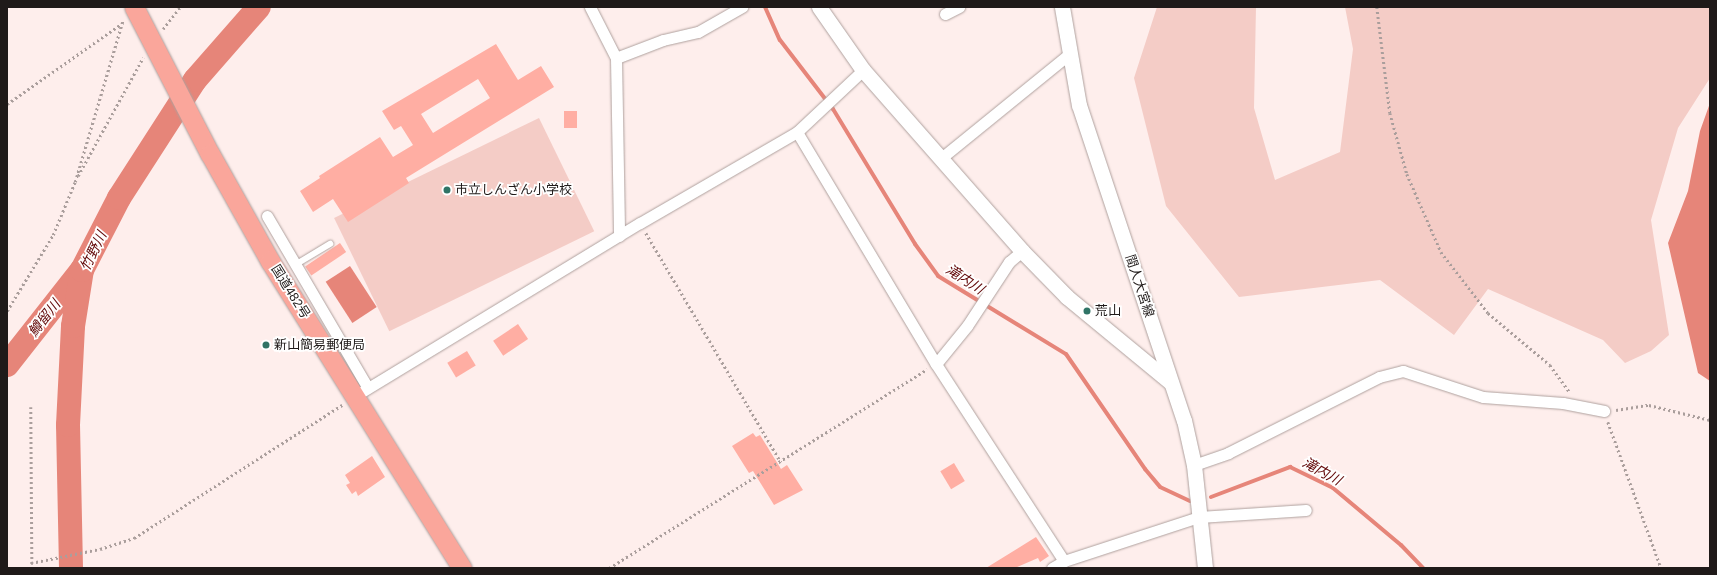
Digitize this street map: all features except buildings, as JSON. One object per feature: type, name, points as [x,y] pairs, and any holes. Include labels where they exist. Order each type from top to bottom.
[{"type":"highway","name":"国道482号","points":[[129,13],[157,49],[210,154],[270,261],[362,392],[462,568]]},
{"type":"main road","points":[[819,7],[862,70],[1022,251],[1067,297],[1170,382]]},
{"type":"main road","name":"間人大宮線","points":[[1062,7],[1068,55],[1078,104],[1170,382],[1194,465],[1205,568]]},
{"type":"street","points":[[590,7],[616,58],[619,236]]},
{"type":"street","points":[[616,58],[663,40],[698,32],[742,7]]},
{"type":"street","points":[[945,14],[959,7]]},
{"type":"street","points":[[940,158],[1068,55]]},
{"type":"street","points":[[267,216],[295,265],[362,392],[640,223],[797,132],[862,70]]},
{"type":"street","points":[[797,132],[936,364],[1064,561]]},
{"type":"street","points":[[936,364],[967,326],[1009,262],[1022,251]]},
{"type":"street","points":[[1194,465],[1228,453],[1379,377],[1403,371],[1483,397],[1563,403],[1580,408],[1604,411]]},
{"type":"street","points":[[1052,568],[1064,561],[1200,517],[1306,510]]},
{"type":"lane","points":[[295,265],[330,244]]},
{"type":"path","points":[[75,182],[157,49],[180,7]]},
{"type":"path","points":[[1378,7],[1390,113],[1407,174],[1441,252],[1488,313],[1550,365],[1580,408]]},
{"type":"path","points":[[7,104],[120,25],[129,13]]},
{"type":"path","points":[[7,311],[53,235],[75,182],[120,25]]},
{"type":"path","points":[[640,223],[781,462]]},
{"type":"path","points":[[609,568],[936,364]]},
{"type":"path","points":[[31,563],[100,550],[134,538],[362,392]]},
{"type":"path","points":[[1661,568],[1604,411],[1649,405],[1710,420]]},
{"type":"path","points":[[31,407],[32,568]]},
{"type":"shaded area","points":[[1157,7],[1256,7],[1254,108],[1275,180],[1340,152],[1353,49],[1345,7],[1710,7],[1710,78],[1678,128],[1651,220],[1669,335],[1651,351],[1625,363],[1603,340],[1488,289],[1454,335],[1380,280],[1239,297],[1166,206],[1134,78]]},
{"type":"shaded area","points":[[1710,103],[1710,381],[1698,373],[1668,243],[1688,191],[1700,131]]},
{"type":"shaded area","points":[[539,118],[594,231],[389,331],[334,218]]},
{"type":"shaded area","points":[[350,266],[377,307],[352,323],[326,282]]},
{"type":"waterway","name":"竹野川","points":[[71,568],[68,425],[73,326],[82,270],[119,198],[195,80],[259,7]]},
{"type":"waterway","name":"滝内川","points":[[765,7],[780,40],[833,109],[915,244],[938,276],[1066,354],[1145,469],[1160,487],[1190,501]]},
{"type":"waterway","name":"鱒留川","points":[[7,365],[81,271]]},
{"type":"waterway","name":"滝内川","points":[[1211,497],[1290,467],[1333,488],[1401,545],[1423,568]]},
{"type":"place","name":"市立しんざん小学校","points":[[447,190]]},
{"type":"place","name":"荒山","points":[[1087,311]]},
{"type":"place","name":"新山簡易郵便局","points":[[266,345]]}]
